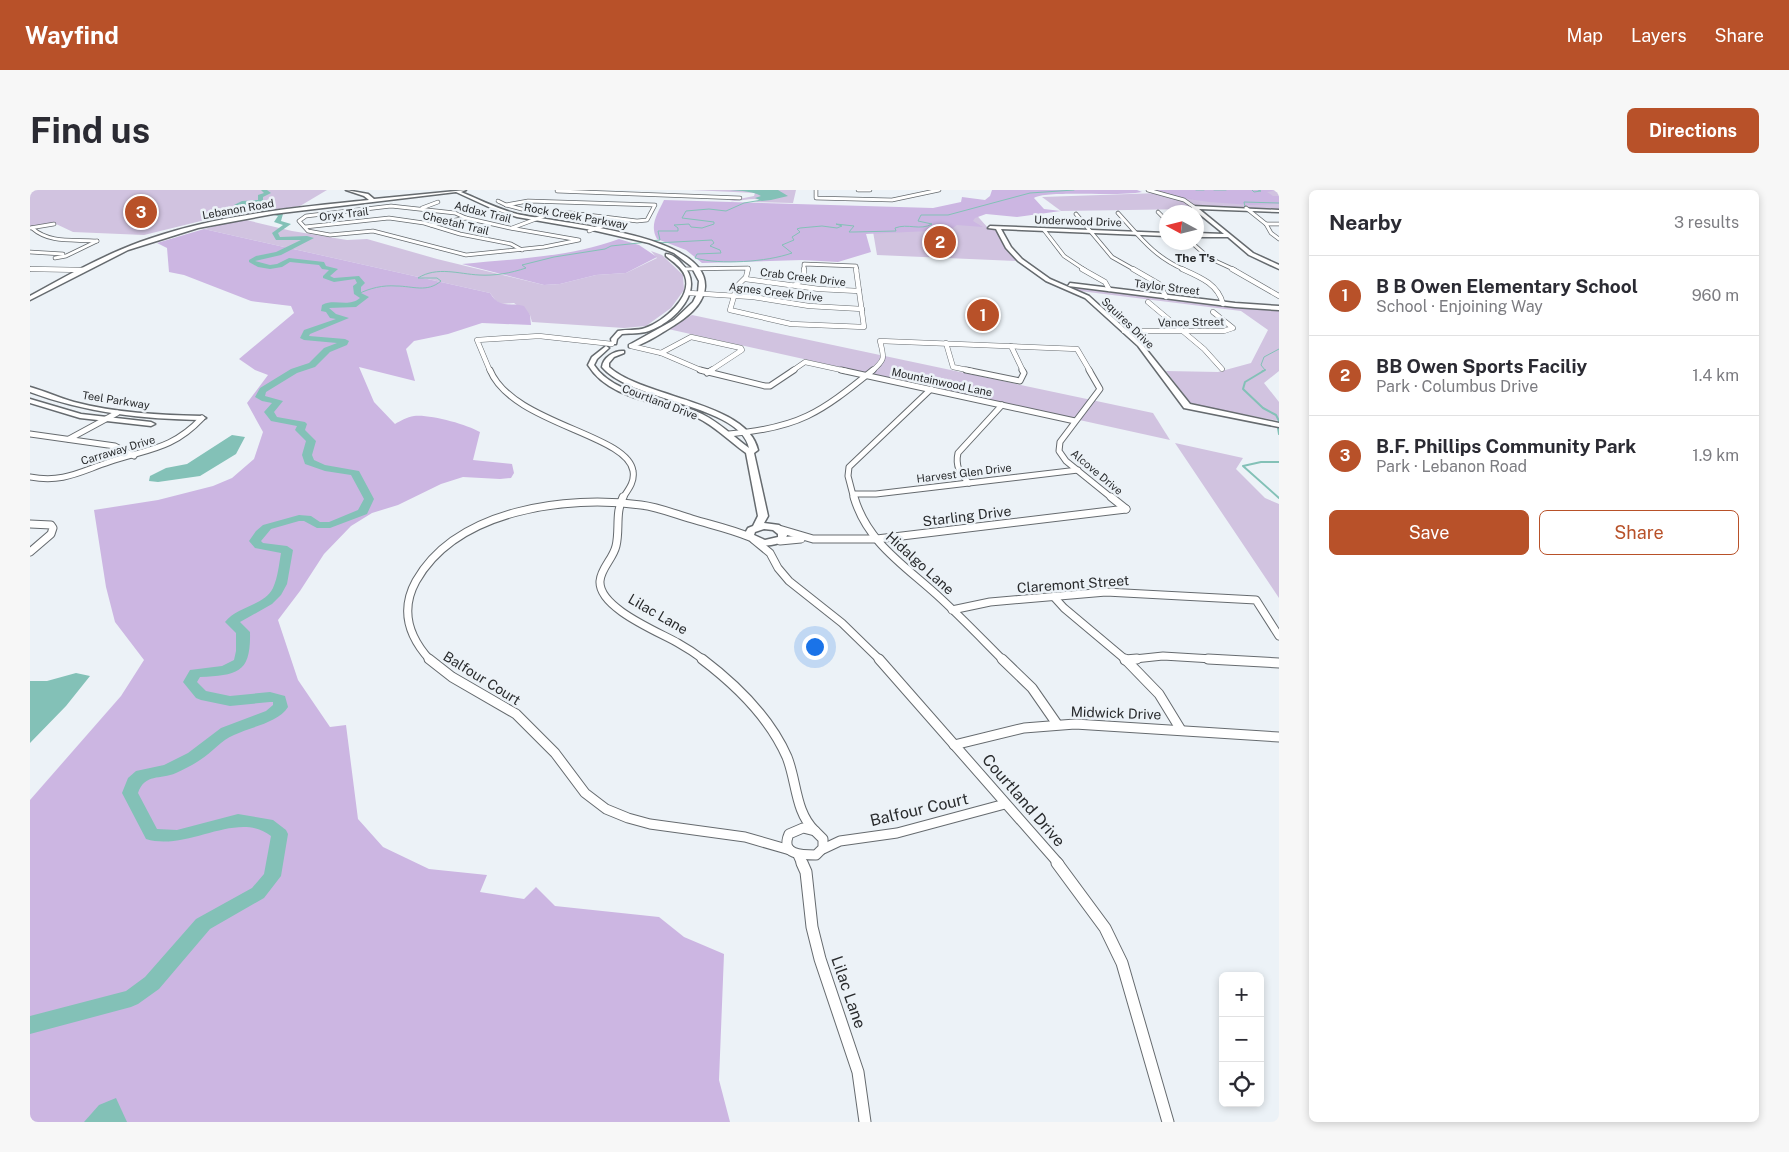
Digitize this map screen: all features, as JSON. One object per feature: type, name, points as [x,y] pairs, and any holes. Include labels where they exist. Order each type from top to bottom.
[{"type":"street","points":[[348,190],[362,194],[380,207]]},
{"type":"street","name":"Lebanon Road","points":[[30,298],[117,248],[163,232],[238,217],[301,208],[464,190]]},
{"type":"street","points":[[684,195],[687,190]]},
{"type":"street","points":[[816,190],[816,198],[859,199],[896,199],[939,190]]},
{"type":"street","points":[[859,199],[858,190],[870,190]]},
{"type":"street","points":[[1148,190],[1184,200],[1191,205]]},
{"type":"street","name":"Rock Creek Parkway","points":[[451,191],[511,214],[535,220],[636,237],[665,247],[686,259],[696,268]]},
{"type":"street","name":"Rock Creek Parkway","points":[[451,191],[478,207],[497,214],[528,222],[592,230],[652,248],[669,256],[684,269]]},
{"type":"street","points":[[558,191],[644,192],[740,198]]},
{"type":"street","points":[[498,201],[506,205],[518,210],[646,220],[655,205],[528,201],[506,205]]},
{"type":"street","points":[[420,209],[438,202]]},
{"type":"street","points":[[611,209],[614,204]]},
{"type":"street","name":"Addax Trail","points":[[305,227],[300,221],[306,216],[398,206],[455,213],[466,218],[510,228],[579,240],[522,250]]},
{"type":"street","points":[[478,207],[488,206]]},
{"type":"street","points":[[1204,207],[1279,210]]},
{"type":"street","points":[[1246,208],[1266,224],[1278,237]]},
{"type":"street","points":[[510,228],[535,220],[548,213]]},
{"type":"street","points":[[604,217],[608,213]]},
{"type":"street","points":[[1118,213],[1166,261],[1209,283],[1222,296],[1223,304]]},
{"type":"street","points":[[1076,214],[1112,257],[1159,284],[1166,297]]},
{"type":"street","points":[[1204,215],[1251,254],[1279,267]]},
{"type":"street","name":"Lebanon Road","points":[[30,292],[126,249],[171,234],[238,217]]},
{"type":"street","name":"Oryx Trail","points":[[305,227],[385,218]]},
{"type":"street","name":"Cheetah Trail","points":[[385,218],[430,225],[465,236],[509,244],[522,250]]},
{"type":"street","points":[[430,225],[466,218]]},
{"type":"street","points":[[592,230],[619,219]]},
{"type":"street","points":[[31,228],[54,224]]},
{"type":"street","points":[[1266,224],[1279,224]]},
{"type":"street","points":[[305,227],[311,231],[335,236],[376,231],[466,255],[522,250]]},
{"type":"street","name":"Underwood Drive","points":[[990,227],[1159,234]]},
{"type":"street","points":[[31,228],[37,235],[46,238],[96,241],[70,254],[55,258]]},
{"type":"street","name":"Squires Drive","points":[[998,228],[1013,254],[1029,268],[1053,282],[1087,297],[1140,345],[1187,406],[1279,425]]},
{"type":"street","points":[[1044,230],[1062,255],[1102,280],[1109,286],[1109,289]]},
{"type":"street","points":[[1204,235],[1230,236]]},
{"type":"street","points":[[117,248],[126,249]]},
{"type":"street","points":[[1200,250],[1209,258],[1243,274],[1279,296]]},
{"type":"street","points":[[30,252],[70,254]]},
{"type":"street","points":[[643,331],[657,324],[678,308],[689,293],[690,278],[684,269],[696,268],[748,268],[745,279],[738,284],[730,310],[795,324],[864,328],[856,266],[804,264],[804,278],[795,285]]},
{"type":"street","points":[[610,345],[613,352],[628,349],[689,311],[701,294],[702,279],[696,268]]},
{"type":"street","points":[[30,269],[76,271]]},
{"type":"street","name":"Crab Creek Drive","points":[[745,279],[824,290],[860,291]]},
{"type":"street","name":"Taylor Street","points":[[1053,282],[1223,304],[1279,308]]},
{"type":"street","name":"Agnes Creek Drive","points":[[689,293],[758,297],[812,306],[862,309]]},
{"type":"street","points":[[1148,302],[1204,349],[1222,368]]},
{"type":"street","name":"Vance Street","points":[[1124,331],[1224,331],[1233,328],[1213,312]]},
{"type":"street","points":[[657,324],[666,327]]},
{"type":"street","points":[[610,345],[620,332],[643,331],[652,334]]},
{"type":"street","name":"Lilac Lane","points":[[610,345],[594,341],[526,336],[477,340],[493,378],[509,396],[549,420],[612,446],[629,459],[635,477],[620,503],[617,544],[601,576],[600,585],[603,593],[626,615],[688,648],[743,695],[784,750],[800,799],[804,818],[815,831]]},
{"type":"street","points":[[610,345],[661,353],[707,373],[742,350],[738,347],[691,337],[661,353]]},
{"type":"street","points":[[728,434],[771,428],[816,413],[882,363],[884,358],[880,341],[946,343],[1011,346],[1024,373],[1020,381],[953,367],[946,343]]},
{"type":"street","name":"Courtland Drive","points":[[610,345],[594,358],[591,364],[598,376],[640,397],[694,414],[728,434],[750,452]]},
{"type":"street","name":"Alcove Drive","points":[[1011,346],[1077,349],[1100,388],[1060,441],[1058,448],[1063,458],[1126,509]]},
{"type":"street","name":"Courtland Drive","points":[[628,349],[612,356],[606,363],[606,366],[612,373],[647,390],[694,404],[720,415],[746,433]]},
{"type":"street","name":"Mountainwood Lane","points":[[707,373],[770,386],[805,362],[1075,421]]},
{"type":"street","name":"Hidalgo Lane","points":[[932,390],[851,464],[848,475],[860,517],[875,539],[890,556],[927,586],[1035,692],[1058,724]]},
{"type":"street","name":"Teel Parkway","points":[[32,391],[63,401],[117,413],[156,417],[202,418]]},
{"type":"street","name":"Teel Parkway","points":[[30,401],[69,413],[105,420],[195,426]]},
{"type":"street","points":[[969,483],[958,468],[958,454],[1002,405]]},
{"type":"street","points":[[69,440],[117,413]]},
{"type":"street","name":"Carraway Drive","points":[[31,479],[55,480],[66,478],[93,467],[161,448],[177,441],[202,418]]},
{"type":"street","points":[[746,433],[754,446],[754,450],[750,452],[763,516],[784,536],[777,541],[770,553]]},
{"type":"street","points":[[30,434],[115,446],[134,456]]},
{"type":"street","name":"Harvest Glen Drive","points":[[853,494],[873,494],[1078,470]]},
{"type":"street","points":[[620,503],[655,508],[728,528],[754,533],[776,528]]},
{"type":"street","name":"Balfour Court","points":[[620,503],[552,504],[513,512],[471,530],[431,560],[414,584],[406,611],[409,630],[430,662],[444,674],[515,714],[557,757],[581,791],[605,809],[648,824],[770,841],[794,853]]},
{"type":"street","name":"Starling Drive","points":[[777,541],[811,538],[875,539],[1126,509]]},
{"type":"street","points":[[754,533],[763,516]]},
{"type":"street","points":[[30,524],[51,525],[53,528],[51,534],[30,552]]},
{"type":"street","name":"Starling Drive","points":[[776,528],[811,538]]},
{"type":"street","points":[[754,533],[766,543],[777,541]]},
{"type":"street","name":"Courtland Drive","points":[[754,533],[789,581],[842,623],[878,658],[1061,867],[1105,928],[1122,963],[1168,1122]]},
{"type":"street","name":"Claremont Street","points":[[952,610],[991,602],[1122,592],[1256,600],[1279,636]]},
{"type":"street","points":[[1054,597],[1157,691],[1170,708],[1181,730]]},
{"type":"street","points":[[1125,660],[1163,656],[1279,663]]},
{"type":"street","name":"Midwick Drive","points":[[954,745],[1016,730],[1058,724],[1097,724],[1279,737]]},
{"type":"street","name":"Balfour Court","points":[[823,844],[897,833],[1005,804]]},
{"type":"street","points":[[798,829],[804,818]]},
{"type":"street","points":[[798,829],[815,831],[823,844],[816,855],[810,857],[794,853],[786,842],[786,837],[798,829]]},
{"type":"street","name":"Balfour Court","points":[[770,841],[786,837]]},
{"type":"street","name":"Lilac Lane","points":[[794,853],[806,872]]},
{"type":"street","name":"Lilac Lane","points":[[810,857],[806,872],[812,927],[829,989],[850,1044],[858,1072],[864,1122]]},
{"type":"shaded area","points":[[30,190],[327,190],[300,206],[205,220],[144,235],[73,232],[54,223],[30,227]]},
{"type":"shaded area","points":[[691,190],[796,190],[793,203],[753,202],[762,200],[754,199],[729,201],[754,196],[755,193]]},
{"type":"shaded area","points":[[715,190],[778,190],[788,196],[762,201],[755,198],[761,196],[757,194]]},
{"type":"shaded area","points":[[992,190],[1137,190],[1142,192],[1053,194],[1034,198],[1044,209],[1061,211],[1017,217],[986,214],[975,218],[973,221],[983,227],[957,225],[950,230],[866,234],[871,252],[838,262],[802,260],[702,263],[686,250],[657,239],[654,229],[655,219],[664,200],[933,208],[961,202],[962,197],[985,200],[990,196]]},
{"type":"shaded area","points":[[1152,190],[1279,190],[1279,209],[1204,206],[1195,205],[1178,197]]},
{"type":"shaded area","points":[[1156,190],[1279,190],[1267,192],[1273,196],[1279,196],[1279,204],[1251,205],[1209,202],[1188,199]]},
{"type":"shaded area","points":[[1159,193],[1190,205],[1159,205],[1159,210],[1061,211],[1042,197]]},
{"type":"shaded area","points":[[869,208],[973,211],[988,228],[996,229],[1016,261],[877,255]]},
{"type":"shaded area","points":[[242,219],[292,231],[347,240],[367,239],[437,259],[544,285],[560,284],[596,275],[626,273],[657,258],[651,251],[662,255],[683,275],[684,290],[671,308],[646,326],[624,328],[532,322],[530,315],[514,303],[501,304],[490,293],[204,229]]},
{"type":"shaded area","points":[[204,229],[490,293],[501,303],[524,306],[530,315],[531,325],[482,323],[448,334],[414,341],[406,349],[415,381],[359,367],[374,402],[395,424],[409,417],[421,416],[447,420],[474,429],[480,432],[473,460],[512,464],[514,473],[511,478],[463,477],[441,484],[398,505],[372,513],[351,526],[324,554],[278,620],[298,680],[330,727],[346,725],[358,819],[383,847],[429,869],[487,875],[480,892],[524,899],[536,887],[555,906],[659,917],[684,937],[724,954],[719,1080],[730,1122],[30,1122],[30,800],[121,696],[144,660],[115,622],[106,587],[94,510],[158,500],[213,486],[232,478],[254,459],[263,432],[247,403],[268,375],[255,370],[239,359],[294,313],[291,306],[251,301],[184,275],[169,272],[167,248],[157,243]]},
{"type":"shaded area","points":[[619,239],[639,245],[657,257],[626,273],[596,275],[560,284],[544,285],[462,264],[562,254]]},
{"type":"shaded area","points":[[1070,286],[1279,309],[1279,371],[1264,383],[1279,402],[1279,421],[1191,404],[1166,371],[1218,372],[1251,363],[1268,330],[1241,311],[1080,291]]},
{"type":"shaded area","points":[[692,315],[1153,413],[1170,440],[668,329]]},
{"type":"shaded area","points":[[232,435],[245,437],[236,454],[200,476],[158,482],[149,481],[150,476],[166,468],[187,464]]},
{"type":"shaded area","points":[[1175,443],[1243,458],[1236,469],[1265,498],[1279,504],[1279,598]]},
{"type":"shaded area","points":[[76,673],[90,676],[66,706],[30,743],[30,681],[47,681]]},
{"type":"shaded area","points":[[116,1098],[127,1122],[84,1122],[99,1105]]},
{"type":"waterway","points":[[30,1025],[131,998],[152,983],[203,924],[258,893],[272,876],[280,834],[267,824],[238,820],[177,836],[152,835],[130,793],[134,782],[142,775],[168,770],[194,757],[226,732],[271,714],[281,707],[280,699],[270,697],[230,701],[201,695],[190,682],[195,673],[222,671],[240,662],[243,651],[243,632],[232,622],[237,617],[273,597],[279,589],[287,550],[259,546],[255,541],[260,533],[267,527],[299,518],[307,518],[317,525],[330,525],[363,512],[369,499],[355,473],[325,468],[309,462],[307,455],[311,441],[300,430],[302,424],[274,419],[269,412],[278,401],[260,397],[263,390],[294,371],[312,365],[327,350],[344,343],[345,341],[304,338],[307,332],[345,318],[333,316],[329,310],[324,309],[325,307],[329,304],[354,305],[365,297],[358,294],[357,286],[361,283],[357,277],[334,280],[325,277],[335,269],[324,268],[322,263],[289,260],[280,266],[265,267],[251,261],[259,257],[279,254],[311,238],[278,239],[275,233],[288,224],[277,222],[281,215],[250,206],[237,205],[261,201],[260,196],[268,193],[264,190]]},
{"type":"waterway","points":[[656,243],[712,240],[714,243],[710,246],[720,250],[721,253],[697,254],[695,258],[730,262],[770,259],[792,253],[782,245],[794,240],[792,237],[800,232],[797,229],[800,228],[822,226],[837,228],[842,226],[836,224],[854,226],[849,232],[896,231],[895,228],[905,226],[923,227],[932,224],[918,221],[921,215],[948,215],[1030,193],[1074,190]]},
{"type":"waterway","points":[[1196,190],[1204,190]]},
{"type":"waterway","points":[[1214,190],[1226,190]]},
{"type":"waterway","points":[[1252,190],[1254,192],[1261,191],[1258,190]]},
{"type":"waterway","points":[[650,241],[660,240],[658,231],[678,231],[678,228],[674,225],[689,224],[691,227],[702,228],[714,224],[714,222],[682,218],[686,211],[709,209],[726,211],[744,203],[762,200]]},
{"type":"waterway","points":[[1245,207],[1244,202],[1279,203]]},
{"type":"waterway","points":[[358,294],[386,286],[430,287],[441,281],[437,278],[418,278],[433,272],[485,275],[503,274],[526,268],[522,265],[554,257],[605,249],[611,246],[648,242]]},
{"type":"waterway","points":[[1265,370],[1261,365],[1264,357],[1279,349]]},
{"type":"waterway","points":[[1265,370],[1245,382],[1243,389],[1263,408],[1276,415],[1279,421]]},
{"type":"waterway","points":[[1278,428],[1279,434]]},
{"type":"waterway","points":[[1279,462],[1261,462],[1243,466],[1279,498]]},
{"type":"place","name":"B.F. Phillips Community Park","points":[[141,212]]},
{"type":"place","name":"BB Owen Sports Faciliy","points":[[940,242]]},
{"type":"place","name":"B B Owen Elementary School","points":[[983,315]]},
{"type":"district","name":"The T's","points":[[1195,258]]}]
